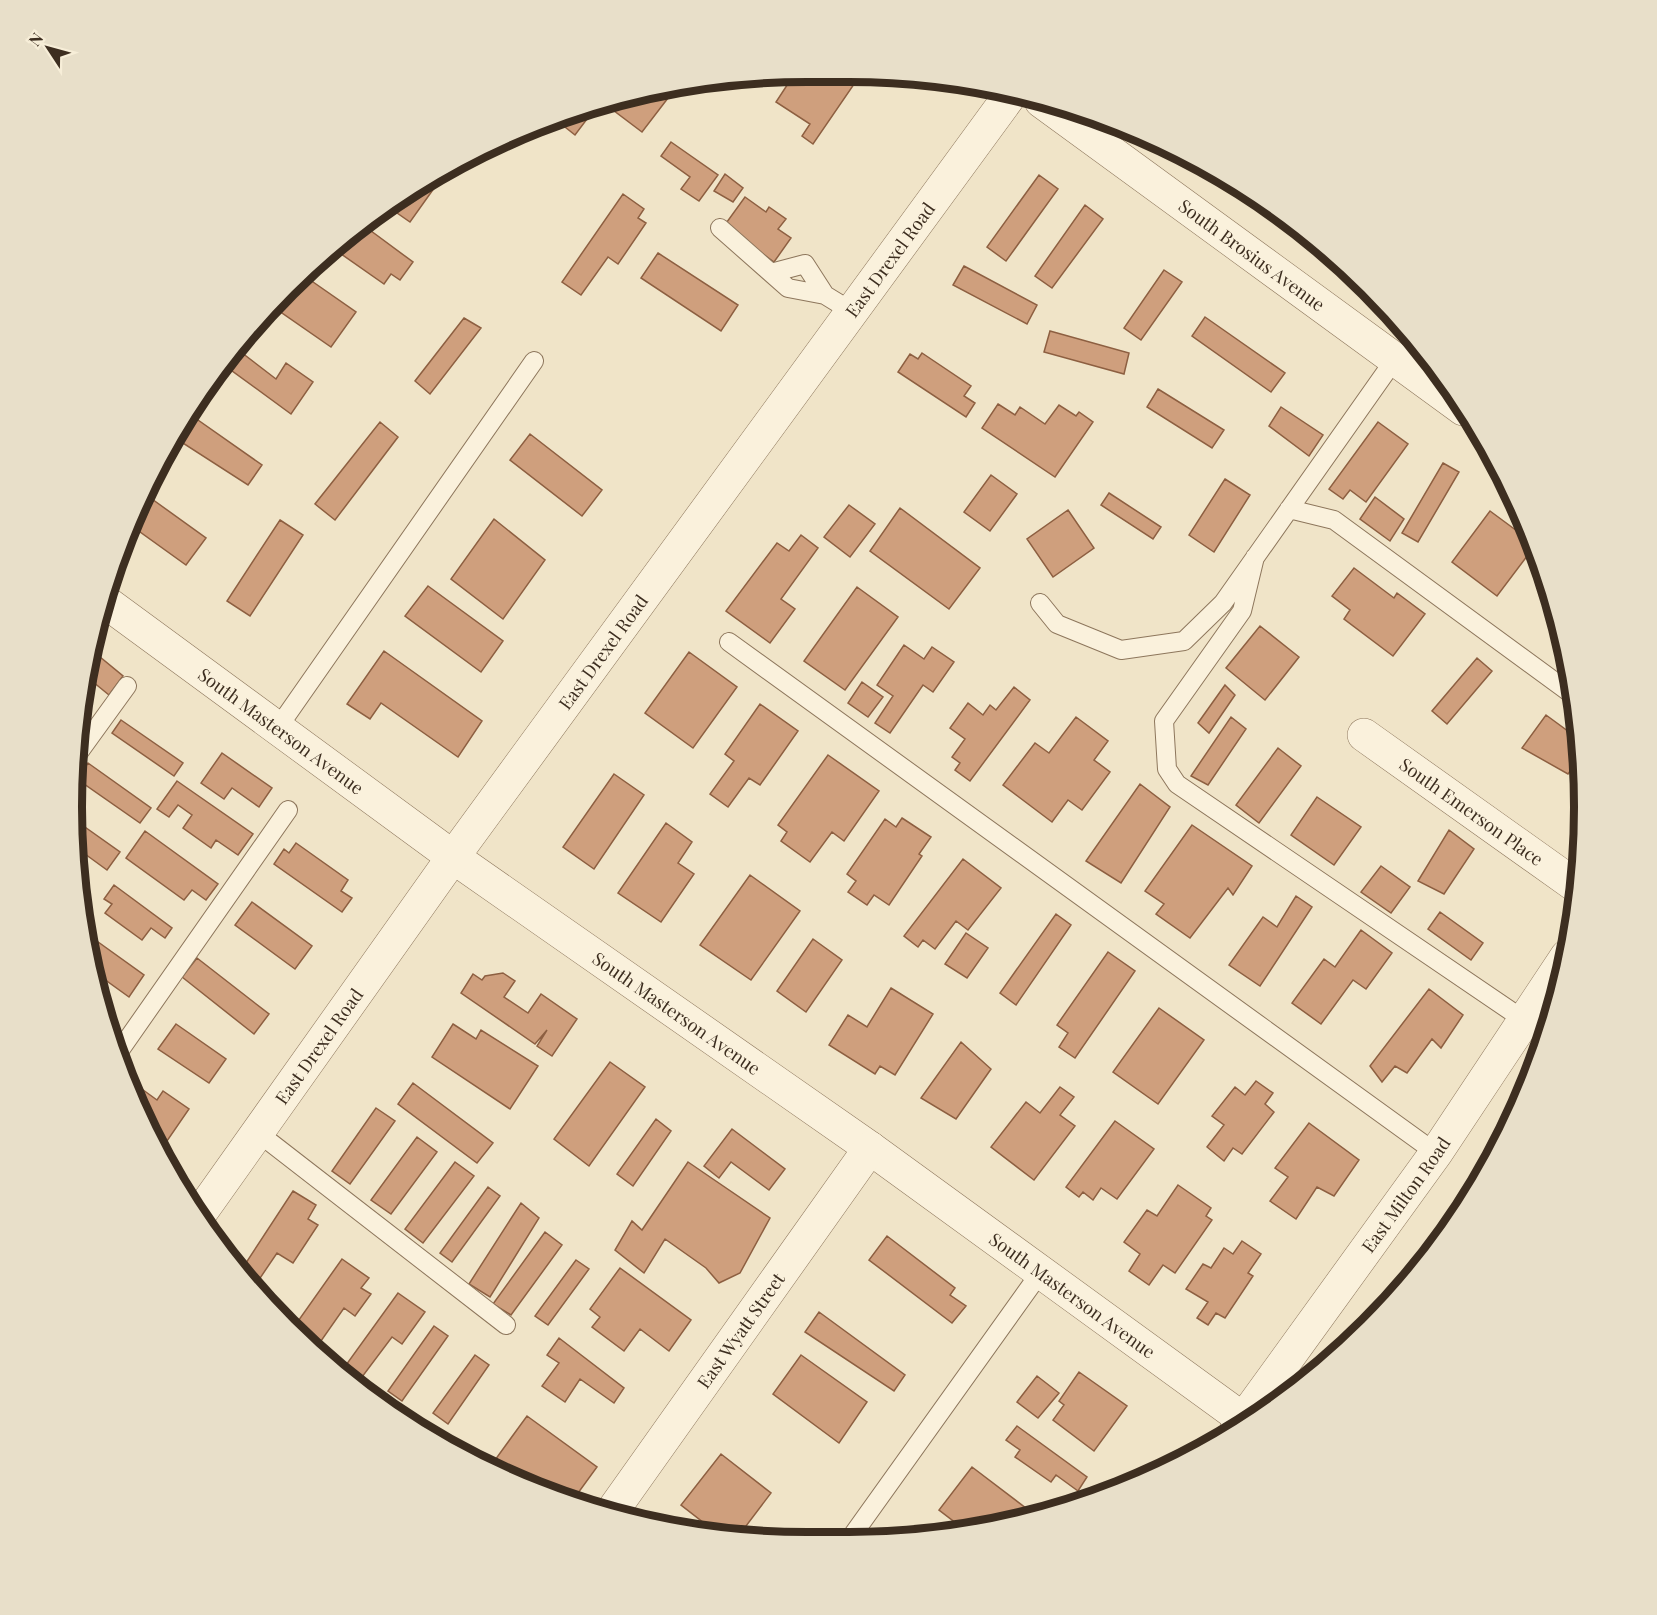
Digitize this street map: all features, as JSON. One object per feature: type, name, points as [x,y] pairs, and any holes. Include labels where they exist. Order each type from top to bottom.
[{"type":"street","name":"East Drexel Road","points":[[204,1208],[453,857],[838,303],[1006,100]]},
{"type":"street","name":"South Brosius Avenue","points":[[1060,114],[1446,397]]},
{"type":"street","name":"South Masterson Avenue","points":[[111,606],[453,857],[870,1148],[1238,1419]]},
{"type":"street","name":"South Emerson Place","points":[[1364,735],[1570,882]]},
{"type":"street","name":"East Milton Road","points":[[1253,1410],[1436,1153],[1555,974]]},
{"type":"street","name":"East Wyatt Street","points":[[616,1507],[870,1148]]},
{"type":"lane","points":[[720,228],[788,288],[838,303]]},
{"type":"lane","points":[[771,273],[805,264],[838,303]]},
{"type":"lane","points":[[1040,603],[1057,624],[1121,650],[1184,641],[1222,603],[1395,359]]},
{"type":"lane","points":[[277,729],[534,361]]},
{"type":"lane","points":[[1289,509],[1335,520],[1564,689]]},
{"type":"lane","points":[[1255,557],[1242,611],[1164,721],[1167,769],[1177,784],[1524,1020]]},
{"type":"lane","points":[[729,642],[1436,1153]]},
{"type":"lane","points":[[86,743],[127,686]]},
{"type":"lane","points":[[123,1046],[288,810]]},
{"type":"lane","points":[[257,1132],[506,1325]]},
{"type":"lane","points":[[855,1532],[1040,1273]]},
{"type":"building","points":[[855,82],[813,144],[802,136],[810,124],[776,102],[789,83]]},
{"type":"building","points":[[670,95],[642,132],[612,109]]},
{"type":"building","points":[[589,116],[575,135],[563,125]]},
{"type":"building","points":[[671,142],[718,175],[699,201],[681,189],[690,177],[661,156]]},
{"type":"building","points":[[725,174],[743,188],[733,202],[714,191]]},
{"type":"building","points":[[1039,175],[1058,189],[1006,261],[987,247]]},
{"type":"building","points":[[436,186],[410,222],[395,212]]},
{"type":"building","points":[[623,194],[644,209],[638,218],[646,223],[618,264],[608,257],[581,295],[562,282]]},
{"type":"building","points":[[745,197],[766,212],[769,207],[786,219],[778,229],[791,238],[774,262],[724,226]]},
{"type":"building","points":[[1085,205],[1103,219],[1052,288],[1035,276]]},
{"type":"building","points":[[369,230],[413,262],[400,280],[391,274],[384,284],[340,253]]},
{"type":"building","points":[[658,253],[738,305],[721,331],[641,278]]},
{"type":"building","points":[[964,266],[1037,305],[1027,324],[953,285]]},
{"type":"building","points":[[1164,270],[1182,282],[1141,340],[1124,328]]},
{"type":"building","points":[[310,280],[356,312],[331,347],[279,311]]},
{"type":"building","points":[[1205,317],[1285,373],[1271,392],[1192,336]]},
{"type":"building","points":[[464,318],[481,328],[430,394],[415,381]]},
{"type":"building","points":[[1050,331],[1129,353],[1124,374],[1044,352]]},
{"type":"building","points":[[242,353],[276,379],[286,363],[313,382],[291,414],[230,369]]},
{"type":"building","points":[[922,353],[971,386],[964,396],[975,403],[966,417],[898,372],[910,354],[918,359]]},
{"type":"building","points":[[1158,389],[1224,430],[1212,448],[1147,407]]},
{"type":"building","points":[[998,404],[1015,415],[1020,407],[1045,424],[1059,405],[1076,416],[1079,412],[1093,422],[1055,477],[982,428]]},
{"type":"building","points":[[1281,407],[1323,435],[1309,456],[1269,426]]},
{"type":"building","points":[[196,419],[262,465],[248,485],[182,442]]},
{"type":"building","points":[[380,422],[398,437],[335,520],[315,504]]},
{"type":"building","points":[[1378,422],[1408,444],[1366,502],[1350,490],[1343,499],[1329,489]]},
{"type":"building","points":[[530,434],[602,490],[582,516],[510,460]]},
{"type":"building","points":[[1443,463],[1459,472],[1418,542],[1402,533]]},
{"type":"building","points":[[991,475],[1017,494],[990,531],[964,512]]},
{"type":"building","points":[[1225,479],[1250,495],[1214,552],[1189,535]]},
{"type":"building","points":[[1109,493],[1161,527],[1153,539],[1101,505]]},
{"type":"building","points":[[1375,497],[1404,519],[1390,541],[1360,519]]},
{"type":"building","points":[[152,499],[206,538],[186,565],[138,530]]},
{"type":"building","points":[[849,505],[875,524],[850,557],[824,537]]},
{"type":"building","points":[[900,508],[980,568],[949,609],[870,551]]},
{"type":"building","points":[[1068,510],[1094,548],[1053,577],[1027,539]]},
{"type":"building","points":[[1490,511],[1520,533],[1528,554],[1497,596],[1452,562]]},
{"type":"building","points":[[494,519],[545,560],[503,619],[451,579]]},
{"type":"building","points":[[280,520],[303,535],[250,616],[227,601]]},
{"type":"building","points":[[801,535],[818,548],[781,599],[795,609],[770,643],[726,611],[777,543],[789,551]]},
{"type":"building","points":[[1354,568],[1394,598],[1397,593],[1425,614],[1393,656],[1344,619],[1350,610],[1332,596]]},
{"type":"building","points":[[428,586],[503,641],[481,672],[405,616]]},
{"type":"building","points":[[857,587],[898,617],[845,690],[804,661]]},
{"type":"building","points":[[1260,626],[1299,657],[1265,700],[1226,668]]},
{"type":"building","points":[[904,645],[924,659],[932,647],[954,662],[933,692],[923,685],[890,733],[875,723],[893,696],[877,685]]},
{"type":"building","points":[[384,651],[482,721],[458,757],[381,703],[370,719],[347,704]]},
{"type":"building","points":[[689,652],[737,687],[693,748],[645,713]]},
{"type":"building","points":[[98,656],[123,676],[109,695],[94,682]]},
{"type":"building","points":[[1477,658],[1492,671],[1447,724],[1432,711]]},
{"type":"building","points":[[862,682],[883,697],[868,717],[848,703]]},
{"type":"building","points":[[1225,685],[1235,695],[1209,733],[1198,723]]},
{"type":"building","points":[[1014,687],[1030,700],[970,781],[955,770],[960,763],[952,757],[965,739],[950,728],[968,703],[983,715],[990,705],[996,710]]},
{"type":"building","points":[[760,704],[798,731],[760,785],[749,778],[728,807],[710,794],[734,761],[725,754]]},
{"type":"building","points":[[1546,715],[1570,733],[1573,767],[1568,774],[1522,748]]},
{"type":"building","points":[[1076,717],[1108,741],[1094,760],[1110,772],[1082,810],[1068,800],[1052,822],[1003,785],[1035,743],[1049,753]]},
{"type":"building","points":[[1231,717],[1246,729],[1208,785],[1191,776]]},
{"type":"building","points":[[121,720],[183,763],[174,776],[112,733]]},
{"type":"building","points":[[1278,748],[1301,766],[1259,823],[1236,805]]},
{"type":"building","points":[[222,753],[272,788],[259,807],[232,788],[224,799],[201,783]]},
{"type":"building","points":[[828,755],[879,791],[844,841],[832,832],[810,862],[781,841],[787,832],[778,825]]},
{"type":"building","points":[[88,763],[151,808],[140,823],[83,783],[84,769]]},
{"type":"building","points":[[614,774],[644,795],[594,869],[563,847]]},
{"type":"building","points":[[177,781],[253,834],[238,855],[216,840],[211,848],[183,828],[192,815],[178,805],[169,817],[157,809]]},
{"type":"building","points":[[1140,784],[1170,807],[1121,883],[1086,861]]},
{"type":"building","points":[[1317,797],[1361,827],[1334,865],[1291,835]]},
{"type":"building","points":[[902,818],[931,837],[919,854],[922,856],[889,905],[874,895],[867,905],[848,892],[856,881],[847,874],[885,819],[896,827]]},
{"type":"building","points":[[666,823],[692,842],[678,863],[694,874],[661,922],[618,893]]},
{"type":"building","points":[[1192,825],[1252,866],[1233,895],[1228,888],[1190,938],[1156,914],[1164,904],[1145,891]]},
{"type":"building","points":[[83,826],[120,852],[107,870],[84,853]]},
{"type":"building","points":[[1449,830],[1474,849],[1444,894],[1418,881]]},
{"type":"building","points":[[145,831],[218,884],[206,900],[192,890],[184,900],[126,858]]},
{"type":"building","points":[[296,843],[348,880],[341,891],[352,898],[342,912],[274,864],[284,849],[289,853]]},
{"type":"building","points":[[963,859],[1001,888],[968,930],[956,921],[935,949],[923,940],[918,947],[904,936]]},
{"type":"building","points":[[1381,866],[1410,887],[1391,913],[1361,892]]},
{"type":"building","points":[[750,875],[800,911],[751,980],[700,945]]},
{"type":"building","points":[[114,885],[172,928],[165,938],[151,928],[142,940],[105,913],[112,904],[104,899]]},
{"type":"building","points":[[1296,896],[1312,907],[1260,986],[1229,965],[1263,917],[1277,927]]},
{"type":"building","points":[[252,902],[312,946],[295,969],[235,925]]},
{"type":"building","points":[[1440,912],[1483,943],[1471,960],[1428,929]]},
{"type":"building","points":[[1056,914],[1071,925],[1016,1005],[1000,993]]},
{"type":"building","points":[[1361,930],[1392,953],[1366,989],[1353,980],[1321,1024],[1292,1003],[1324,959],[1335,967]]},
{"type":"building","points":[[966,933],[988,948],[967,978],[945,964]]},
{"type":"building","points":[[95,939],[144,975],[129,997],[103,978]]},
{"type":"building","points":[[813,939],[842,960],[806,1012],[777,991]]},
{"type":"building","points":[[1108,952],[1135,971],[1075,1058],[1059,1047],[1068,1033],[1057,1025]]},
{"type":"building","points":[[197,958],[269,1014],[254,1034],[182,977]]},
{"type":"building","points":[[503,973],[515,981],[504,997],[528,1013],[541,994],[577,1019],[552,1056],[537,1046],[547,1030],[535,1044],[461,993],[473,974],[482,980],[485,976]]},
{"type":"building","points":[[891,988],[933,1014],[895,1075],[880,1066],[875,1074],[829,1045],[848,1015],[867,1027]]},
{"type":"building","points":[[1429,989],[1463,1015],[1441,1048],[1432,1039],[1407,1073],[1395,1066],[1382,1082],[1370,1066]]},
{"type":"building","points":[[1159,1008],[1204,1040],[1158,1104],[1113,1072]]},
{"type":"building","points":[[176,1024],[226,1059],[209,1083],[158,1049]]},
{"type":"building","points":[[453,1024],[476,1039],[481,1030],[538,1066],[510,1109],[432,1057]]},
{"type":"building","points":[[961,1042],[991,1069],[956,1119],[921,1098]]},
{"type":"building","points":[[610,1062],[645,1087],[589,1166],[554,1139]]},
{"type":"building","points":[[1256,1081],[1273,1093],[1265,1104],[1274,1112],[1242,1154],[1233,1148],[1224,1161],[1207,1147],[1224,1125],[1212,1116],[1235,1087],[1245,1095]]},
{"type":"building","points":[[413,1083],[493,1143],[477,1163],[398,1104]]},
{"type":"building","points":[[139,1087],[157,1100],[163,1091],[189,1109],[167,1141],[157,1128]]},
{"type":"building","points":[[1060,1087],[1074,1097],[1060,1115],[1075,1126],[1034,1180],[991,1147],[1026,1102],[1040,1113]]},
{"type":"building","points":[[376,1108],[395,1121],[350,1184],[332,1171]]},
{"type":"building","points":[[656,1119],[671,1131],[633,1186],[617,1174]]},
{"type":"building","points":[[1115,1121],[1154,1149],[1117,1199],[1101,1188],[1093,1200],[1083,1192],[1079,1197],[1066,1187]]},
{"type":"building","points":[[1309,1123],[1359,1160],[1334,1196],[1317,1187],[1296,1219],[1270,1201],[1288,1177],[1275,1168]]},
{"type":"building","points":[[732,1129],[785,1169],[769,1190],[731,1162],[719,1178],[704,1166]]},
{"type":"building","points":[[417,1137],[437,1152],[391,1214],[371,1200]]},
{"type":"building","points":[[455,1162],[474,1176],[423,1243],[405,1229]]},
{"type":"building","points":[[688,1162],[770,1218],[740,1273],[719,1283],[706,1268],[665,1239],[644,1273],[615,1250],[632,1221],[642,1230]]},
{"type":"building","points":[[1178,1185],[1211,1208],[1206,1216],[1212,1220],[1175,1273],[1163,1265],[1149,1285],[1129,1271],[1140,1254],[1124,1242],[1147,1210],[1157,1216]]},
{"type":"building","points":[[488,1187],[500,1196],[452,1262],[440,1253]]},
{"type":"building","points":[[293,1191],[316,1205],[308,1219],[318,1225],[293,1263],[277,1253],[258,1281],[245,1265]]},
{"type":"building","points":[[521,1203],[539,1218],[490,1297],[469,1284]]},
{"type":"building","points":[[545,1232],[562,1245],[511,1315],[493,1304]]},
{"type":"building","points":[[887,1236],[955,1288],[950,1295],[966,1306],[952,1323],[869,1260]]},
{"type":"building","points":[[1242,1241],[1261,1254],[1248,1273],[1253,1276],[1225,1318],[1216,1313],[1208,1325],[1197,1318],[1208,1302],[1186,1289],[1203,1264],[1211,1268],[1224,1248],[1233,1254]]},
{"type":"building","points":[[342,1259],[369,1278],[361,1288],[371,1294],[355,1316],[344,1308],[321,1341],[297,1322]]},
{"type":"building","points":[[576,1260],[589,1269],[548,1325],[535,1316]]},
{"type":"building","points":[[620,1268],[691,1320],[669,1351],[640,1329],[624,1351],[592,1327],[600,1317],[590,1309]]},
{"type":"building","points":[[398,1293],[425,1312],[402,1344],[392,1337],[362,1377],[346,1365]]},
{"type":"building","points":[[819,1312],[905,1375],[894,1391],[805,1332]]},
{"type":"building","points":[[434,1326],[448,1336],[402,1401],[388,1391]]},
{"type":"building","points":[[559,1338],[624,1388],[614,1403],[580,1379],[565,1402],[542,1386],[559,1363],[547,1355]]},
{"type":"building","points":[[475,1355],[489,1365],[448,1424],[433,1413]]},
{"type":"building","points":[[801,1355],[867,1402],[839,1443],[773,1394]]},
{"type":"building","points":[[1079,1372],[1127,1406],[1094,1451],[1053,1420],[1064,1405],[1059,1401]]},
{"type":"building","points":[[1037,1376],[1059,1393],[1038,1418],[1017,1402]]},
{"type":"building","points":[[527,1416],[597,1467],[577,1495],[530,1477],[495,1460]]},
{"type":"building","points":[[1017,1426],[1087,1477],[1078,1491],[1056,1475],[1051,1482],[1015,1457],[1020,1450],[1006,1440]]},
{"type":"building","points":[[721,1454],[771,1493],[746,1526],[751,1530],[707,1525],[681,1505]]},
{"type":"building","points":[[972,1467],[1029,1510],[957,1524],[939,1510]]}]
